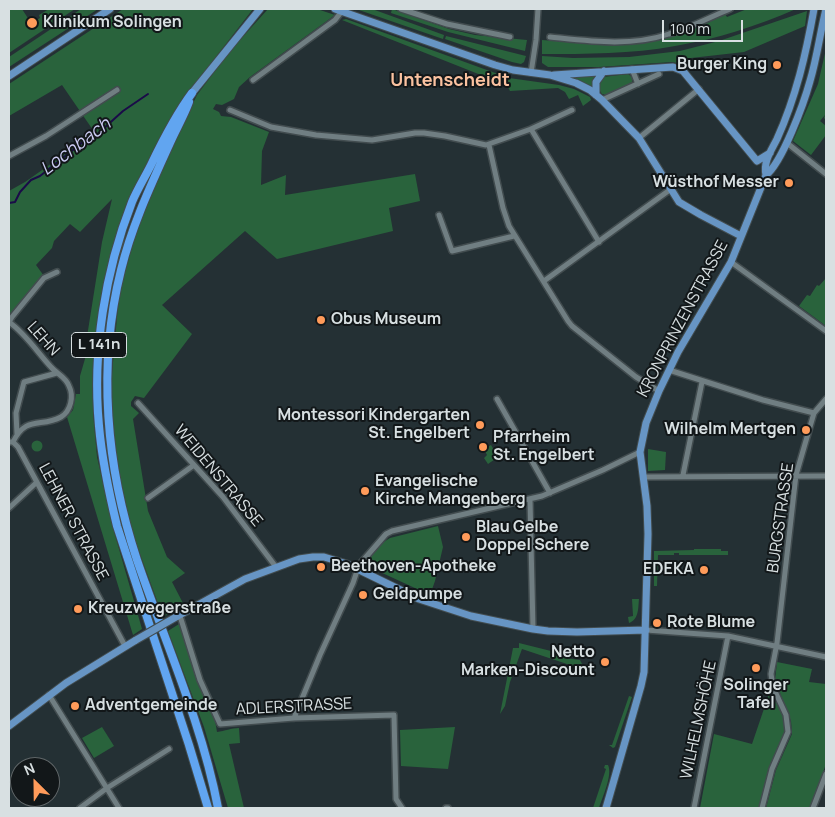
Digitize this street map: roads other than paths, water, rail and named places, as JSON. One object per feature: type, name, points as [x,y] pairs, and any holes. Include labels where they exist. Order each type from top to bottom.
[{"type":"highway","name":"L 141n","points":[[192,93],[179,110],[164,138],[132,202],[123,230],[103,311],[98,386],[99,425],[103,458],[117,526],[208,808]]},
{"type":"highway","name":"L 141n","points":[[192,93],[186,111],[140,209],[121,269],[108,341],[107,400],[109,436],[115,476],[130,538],[203,748],[218,808]]},
{"type":"highway","points":[[202,788],[202,808]]},
{"type":"highway","points":[[216,796],[223,808]]},
{"type":"main road","points":[[9,76],[110,9]]},
{"type":"main road","name":"L 141n","points":[[192,93],[260,9]]},
{"type":"main road","name":"KRONPRINZENSTRASSE","points":[[766,175],[764,168],[796,92],[814,9]]},
{"type":"main road","name":"KRONPRINZENSTRASSE","points":[[606,808],[644,672],[648,534],[647,506],[640,452],[646,423],[669,370],[731,262],[766,175],[772,171],[787,143],[810,81],[826,9]]},
{"type":"main road","points":[[344,10],[513,70],[550,75],[632,69],[679,68],[700,89],[766,175]]},
{"type":"main road","points":[[810,81],[818,65],[826,32]]},
{"type":"main road","points":[[599,97],[596,82],[605,71]]},
{"type":"main road","points":[[550,75],[576,83],[599,97],[639,138],[679,202],[741,236]]},
{"type":"main road","points":[[777,139],[787,143]]},
{"type":"main road","points":[[757,161],[770,153]]},
{"type":"main road","points":[[9,726],[88,668],[125,646],[241,581],[299,559],[331,558],[358,567],[419,598],[471,616],[533,629],[577,632],[646,630]]},
{"type":"street","points":[[401,9],[462,28],[510,37]]},
{"type":"street","points":[[419,15],[421,9]]},
{"type":"street","points":[[531,73],[538,9]]},
{"type":"street","points":[[550,37],[588,41],[633,41],[668,35],[721,10],[730,9]]},
{"type":"street","points":[[253,80],[335,20],[344,10]]},
{"type":"street","points":[[632,69],[638,84]]},
{"type":"street","points":[[599,97],[638,84],[659,74]]},
{"type":"street","points":[[639,138],[700,89]]},
{"type":"street","points":[[9,156],[46,136],[117,90]]},
{"type":"street","points":[[230,110],[271,127],[316,135],[372,140],[415,133],[445,136],[489,145],[572,110]]},
{"type":"street","points":[[531,128],[599,242]]},
{"type":"street","points":[[787,143],[826,174]]},
{"type":"street","points":[[489,145],[506,221],[572,326],[636,377],[659,391]]},
{"type":"street","points":[[544,281],[671,189]]},
{"type":"street","points":[[439,214],[452,251],[514,236]]},
{"type":"street","points":[[731,262],[826,331]]},
{"type":"street","name":"LEHN","points":[[11,442],[17,434],[30,424],[62,416],[71,400],[71,389],[65,379],[21,332],[9,322],[44,278],[57,272]]},
{"type":"street","points":[[669,370],[702,382],[814,413]]},
{"type":"street","name":"LEHN","points":[[17,434],[16,413],[24,382],[58,373]]},
{"type":"street","points":[[683,475],[702,382]]},
{"type":"street","points":[[497,399],[550,493]]},
{"type":"street","name":"BURGSTRASSE","points":[[762,808],[772,769],[788,732],[786,715],[770,679],[777,647],[796,475],[814,413],[826,399]]},
{"type":"street","name":"WEIDENSTRASSE","points":[[138,403],[223,497],[276,567]]},
{"type":"street","name":"LEHNER STRASSE","points":[[11,442],[18,447],[125,646]]},
{"type":"street","points":[[294,718],[358,567],[389,532],[550,493],[640,452]]},
{"type":"street","points":[[148,498],[194,465]]},
{"type":"street","points":[[643,477],[683,475],[826,476]]},
{"type":"street","points":[[9,508],[37,482]]},
{"type":"street","points":[[530,499],[533,629]]},
{"type":"street","name":"ADLERSTRASSE","points":[[178,616],[200,680],[220,724],[294,718],[394,715],[396,799],[402,808]]},
{"type":"street","points":[[646,630],[728,636],[826,657]]},
{"type":"street","name":"WILHELMSHÖHE","points":[[694,808],[726,654],[728,636]]},
{"type":"street","points":[[49,695],[119,808]]},
{"type":"street","points":[[80,808],[107,788],[168,749]]},
{"type":"street","points":[[813,808],[826,774]]},
{"type":"waterway","name":"Lochbach","points":[[9,203],[15,202],[20,192],[31,180],[40,176],[83,142],[92,139],[123,111],[148,94]]},
{"type":"place","name":"Klinikum Solingen","points":[[32,23]]},
{"type":"place","name":"Burger King","points":[[777,65]]},
{"type":"place","name":"Wüsthof Messer","points":[[789,183]]},
{"type":"place","name":"Obus Museum","points":[[321,320]]},
{"type":"place","name":"Montessori Kindergarten St. Engelbert","points":[[480,425]]},
{"type":"place","name":"Wilhelm Mertgen","points":[[806,430]]},
{"type":"place","name":"Pfarrheim St. Engelbert","points":[[483,447]]},
{"type":"place","name":"Evangelische Kirche Mangenberg","points":[[365,491]]},
{"type":"place","name":"Blau Gelbe Doppel Schere","points":[[466,537]]},
{"type":"place","name":"Beethoven-Apotheke","points":[[321,567]]},
{"type":"place","name":"EDEKA","points":[[704,570]]},
{"type":"place","name":"Geldpumpe","points":[[363,595]]},
{"type":"place","name":"Kreuzwegerstraße","points":[[78,609]]},
{"type":"place","name":"Rote Blume","points":[[657,623]]},
{"type":"place","name":"Netto Marken-Discount","points":[[605,662]]},
{"type":"place","name":"Solinger Tafel","points":[[756,668]]},
{"type":"place","name":"Adventgemeinde","points":[[75,706]]},
{"type":"district","name":"Untenscheidt","points":[[450,81]]}]
